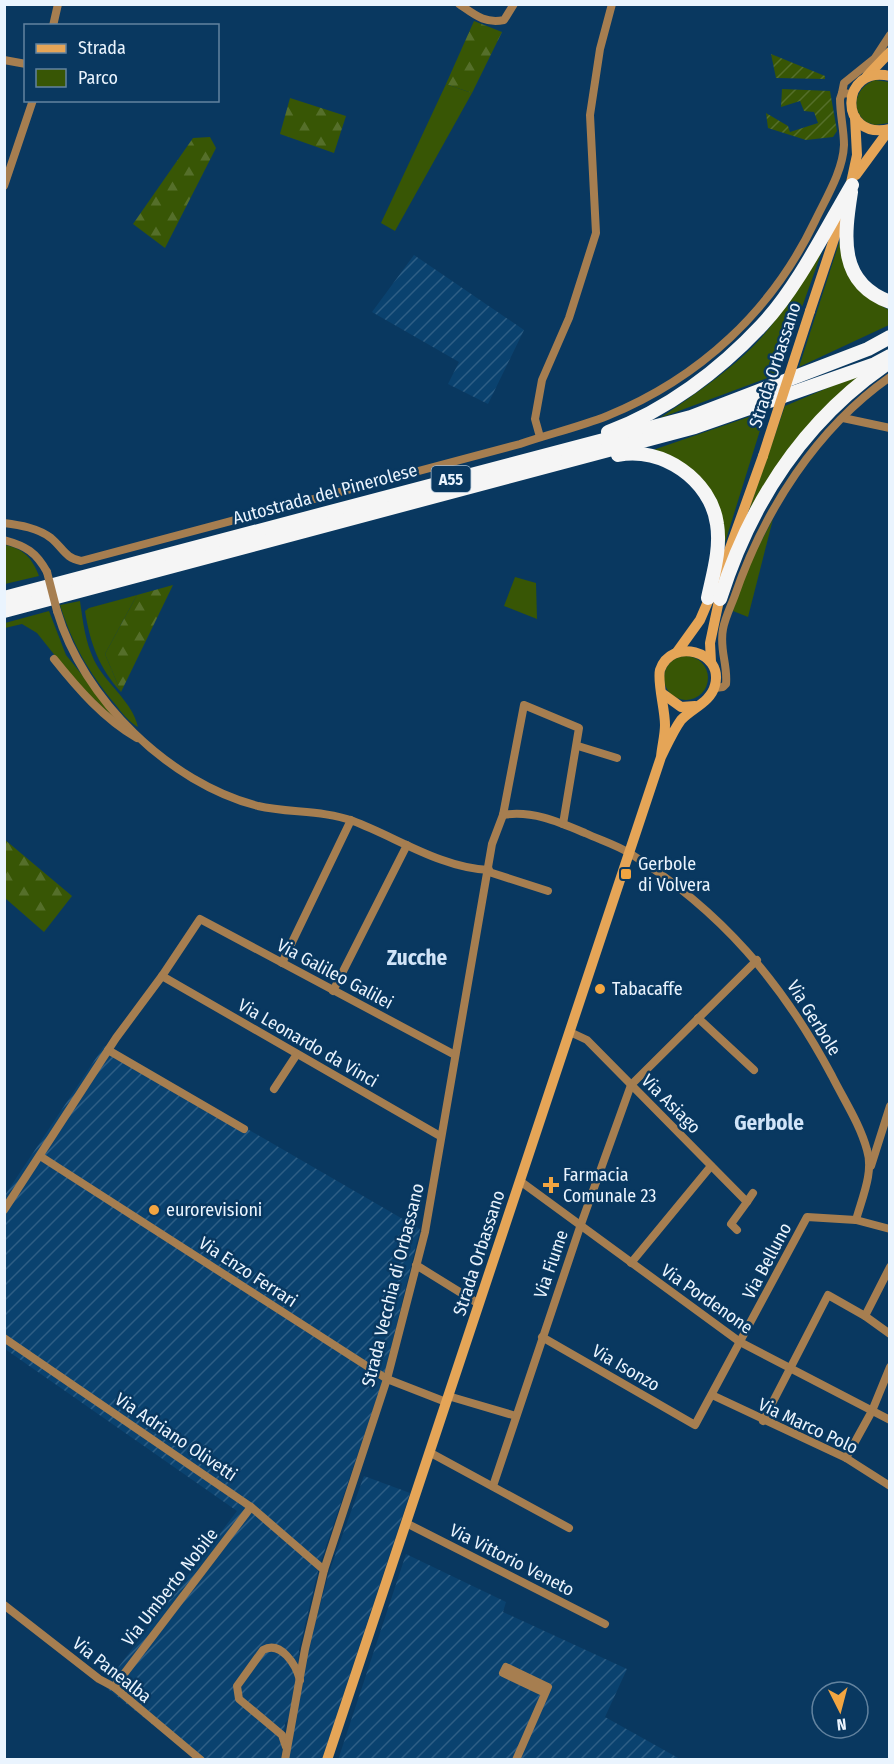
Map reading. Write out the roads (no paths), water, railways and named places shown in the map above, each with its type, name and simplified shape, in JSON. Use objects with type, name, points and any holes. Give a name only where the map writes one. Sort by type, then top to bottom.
[{"type":"highway","points":[[853,182],[844,237],[848,260],[864,288],[890,302]]},
{"type":"highway","points":[[533,458],[612,431],[679,397],[728,357],[764,324],[800,272],[853,182]]},
{"type":"highway","name":"Autostrada del Pinerolese","points":[[4,598],[691,417],[868,349],[890,337]]},
{"type":"highway","name":"Autostrada del Pinerolese","points":[[4,611],[545,469],[695,427],[876,364],[890,356]]},
{"type":"highway","points":[[714,598],[745,532],[778,474],[802,441],[829,411],[890,362]]},
{"type":"highway","points":[[545,469],[627,453],[650,455],[667,461],[690,476],[708,499],[717,523],[719,540],[714,598]]},
{"type":"main road","points":[[847,93],[890,52]]},
{"type":"main road","points":[[867,76],[878,74],[890,76]]},
{"type":"main road","name":"Strada Orbassano","points":[[847,93],[855,117],[870,130],[889,129]]},
{"type":"main road","name":"Strada Orbassano","points":[[327,1760],[661,757],[678,724],[695,706],[710,696],[715,688],[716,675],[711,662],[710,643],[714,598],[853,182],[857,143],[855,117]]},
{"type":"main road","name":"Strada Orbassano","points":[[853,182],[889,129]]},
{"type":"main road","name":"Strada Orbassano","points":[[661,757],[665,726],[663,694],[659,678],[661,670],[664,662],[677,652],[690,637],[714,598]]},
{"type":"main road","points":[[677,652],[696,652],[711,662]]},
{"type":"main road","points":[[663,694],[681,707],[695,706]]},
{"type":"street","points":[[53,24],[58,4]]},
{"type":"street","points":[[459,4],[486,21],[494,22],[504,20],[514,4]]},
{"type":"street","points":[[540,437],[535,418],[542,380],[569,318],[596,233],[590,115],[600,49],[612,4]]},
{"type":"street","points":[[4,523],[40,532],[51,538],[68,558],[81,561],[540,437],[610,415],[654,392],[722,347],[762,307],[809,234],[837,176],[844,145],[840,115],[847,93],[844,83],[875,58],[890,34]]},
{"type":"street","points":[[4,60],[24,64]]},
{"type":"street","points":[[4,186],[32,102]]},
{"type":"street","points":[[715,688],[726,684],[721,650],[723,629],[743,572],[772,513],[807,456],[843,418],[890,377]]},
{"type":"street","points":[[843,418],[890,428]]},
{"type":"street","points":[[4,540],[23,545],[38,555],[47,572],[57,611],[75,658],[114,710],[145,743]]},
{"type":"street","points":[[54,659],[83,694],[120,727],[145,743],[179,771],[230,795],[258,806],[351,820],[445,860],[489,871],[548,891]]},
{"type":"street","name":"Strada Vecchia di Orbassano","points":[[285,1760],[305,1649],[324,1570],[387,1379],[434,1192],[440,1136],[492,844],[497,824],[503,815],[524,705],[579,728],[578,746]]},
{"type":"street","points":[[563,824],[578,746],[617,758]]},
{"type":"street","name":"Via Gerbole","points":[[503,815],[538,816],[563,824],[629,853],[706,910],[757,960],[787,1001],[821,1056],[868,1150],[870,1170],[856,1220]]},
{"type":"street","points":[[282,963],[351,820]]},
{"type":"street","points":[[333,991],[407,845]]},
{"type":"street","name":"Via Galileo Galilei","points":[[162,976],[200,919],[455,1054]]},
{"type":"street","name":"Via Fiume","points":[[493,1486],[542,1337],[631,1085],[757,960]]},
{"type":"street","points":[[4,1210],[108,1050],[162,976]]},
{"type":"street","name":"Via Leonardo da Vinci","points":[[162,976],[440,1136]]},
{"type":"street","points":[[698,1018],[753,1070]]},
{"type":"street","name":"Via Asiago","points":[[570,1032],[587,1040],[747,1202]]},
{"type":"street","points":[[108,1050],[244,1129]]},
{"type":"street","points":[[274,1089],[297,1054]]},
{"type":"street","points":[[870,1170],[890,1106]]},
{"type":"street","name":"Via Enzo Ferrari","points":[[40,1156],[387,1379],[447,1399],[516,1416]]},
{"type":"street","points":[[631,1263],[711,1166]]},
{"type":"street","name":"Via Pordenone","points":[[520,1181],[740,1342],[890,1420]]},
{"type":"street","points":[[737,1230],[731,1224],[753,1193]]},
{"type":"street","name":"Via Belluno","points":[[694,1425],[807,1217],[856,1220]]},
{"type":"street","points":[[856,1220],[890,1229]]},
{"type":"street","points":[[416,1265],[479,1304]]},
{"type":"street","points":[[865,1316],[890,1267]]},
{"type":"street","points":[[763,1421],[828,1296],[865,1316],[890,1334]]},
{"type":"street","name":"Via Isonzo","points":[[542,1337],[694,1425]]},
{"type":"street","name":"Via Adriano Olivetti","points":[[4,1338],[251,1507],[324,1570]]},
{"type":"street","points":[[846,1458],[872,1411],[890,1367]]},
{"type":"street","name":"Via Marco Polo","points":[[712,1395],[763,1421],[846,1458],[890,1486]]},
{"type":"street","points":[[429,1452],[569,1528]]},
{"type":"street","name":"Via Umberto Nobile","points":[[114,1687],[251,1507]]},
{"type":"street","name":"Via Vittorio Veneto","points":[[406,1523],[605,1624]]},
{"type":"street","name":"Via Panealba","points":[[4,1605],[107,1685],[114,1687],[118,1694],[201,1760]]},
{"type":"street","points":[[286,1748],[285,1738],[239,1698],[237,1686],[264,1649],[277,1648],[289,1658],[297,1670],[300,1682]]},
{"type":"street","points":[[289,1658],[297,1658],[305,1649]]},
{"type":"street","points":[[516,1760],[548,1687],[506,1667],[503,1673],[545,1693]]},
{"type":"street","points":[[272,1726],[283,1727],[292,1721]]},
{"type":"place","name":"Gerbole di Volvera","points":[[626,874]]},
{"type":"place","name":"Tabacaffe","points":[[600,989]]},
{"type":"place","name":"Farmacia Comunale 23","points":[[551,1185]]},
{"type":"place","name":"eurorevisioni","points":[[154,1210]]},
{"type":"district","name":"Zucche","points":[[417,958]]},
{"type":"district","name":"Gerbole","points":[[769,1123]]}]
